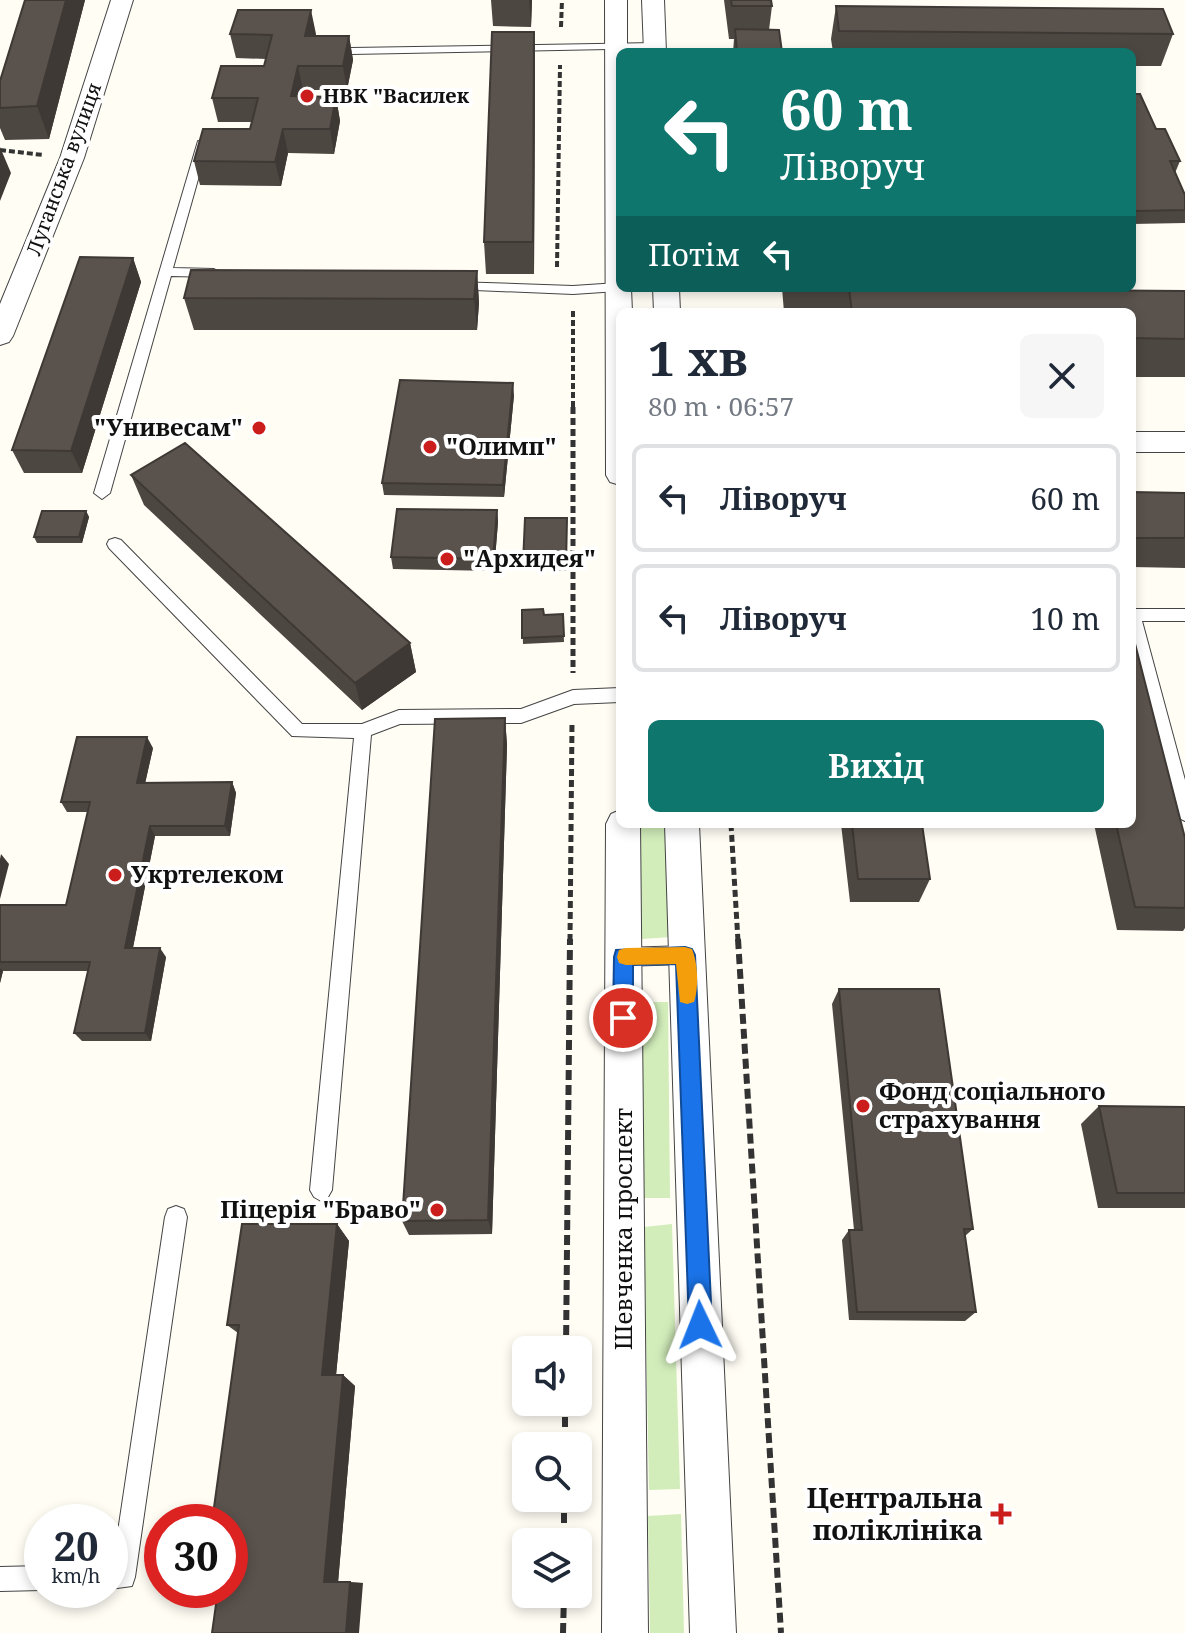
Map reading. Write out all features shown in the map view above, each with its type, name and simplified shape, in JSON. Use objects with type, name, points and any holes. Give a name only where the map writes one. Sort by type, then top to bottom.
[{"type":"street","name":"Луганська вулиця","points":[[0,336],[72,158],[122,0]]},
{"type":"street","points":[[616,0],[616,47]]},
{"type":"street","points":[[653,0],[655,48]]},
{"type":"street","points":[[1136,442],[1185,442]]},
{"type":"street","name":"Шевченка проспект","points":[[623,828],[625,1633]]},
{"type":"street","points":[[682,828],[713,1633]]},
{"type":"lane","points":[[351,51],[636,48]]},
{"type":"lane","points":[[102,493],[203,141]]},
{"type":"lane","points":[[165,272],[225,273]]},
{"type":"lane","points":[[439,283],[573,290],[616,287]]},
{"type":"lane","points":[[115,544],[298,731],[363,731],[399,717],[521,716],[573,697],[616,695]]},
{"type":"lane","points":[[1136,615],[1185,615]]},
{"type":"lane","points":[[1136,630],[1185,813]]},
{"type":"lane","points":[[321,1190],[363,731]]},
{"type":"lane","points":[[623,957],[685,955]]},
{"type":"lane","points":[[128,1543],[176,1217]]},
{"type":"lane","points":[[0,1579],[24,1578]]},
{"type":"path","points":[[0,150],[72,158]]},
{"type":"path","points":[[731,828],[781,1633]]},
{"type":"path","points":[[563,1633],[564,1608]]},
{"type":"green space","points":[[639,828],[666,828],[671,937],[642,939]]},
{"type":"green space","points":[[641,1002],[668,1002],[670,1198],[643,1198]]},
{"type":"green space","points":[[672,1224],[680,1489],[649,1490],[644,1227]]},
{"type":"green space","points":[[681,1514],[684,1633],[650,1633],[648,1516]]},
{"type":"building","points":[[25,0],[66,0],[37,106],[0,108],[0,81]]},
{"type":"building","points":[[731,0],[771,0],[772,6],[732,6]]},
{"type":"building","points":[[836,6],[1163,9],[1173,34],[839,31]]},
{"type":"building","points":[[238,10],[311,10],[305,36],[349,36],[343,66],[298,66],[291,96],[336,97],[330,129],[283,129],[275,162],[194,161],[203,129],[250,129],[258,98],[212,98],[221,66],[264,66],[272,35],[230,34]]},
{"type":"building","points":[[735,29],[779,30],[781,48],[737,48]]},
{"type":"building","points":[[492,32],[534,32],[533,242],[484,242]]},
{"type":"building","points":[[1136,94],[1140,94],[1156,129],[1165,129],[1180,161],[1170,161],[1185,195],[1185,210],[1136,211]]},
{"type":"building","points":[[80,257],[133,258],[71,451],[12,450]]},
{"type":"building","points":[[191,270],[477,271],[474,299],[184,298]]},
{"type":"building","points":[[1185,291],[1185,339],[1136,338],[1136,308],[851,308],[849,292]]},
{"type":"building","points":[[400,380],[513,383],[503,485],[382,483]]},
{"type":"building","points":[[185,443],[410,643],[355,683],[131,475]]},
{"type":"building","points":[[1136,492],[1185,493],[1185,538],[1136,538]]},
{"type":"building","points":[[397,509],[497,510],[493,559],[391,557]]},
{"type":"building","points":[[42,511],[86,511],[79,537],[34,537]]},
{"type":"building","points":[[525,518],[567,518],[566,565],[523,564]]},
{"type":"building","points":[[543,609],[544,615],[563,614],[564,636],[522,638],[522,610]]},
{"type":"building","points":[[1136,648],[1185,838],[1185,908],[1135,907],[1117,828],[1136,828]]},
{"type":"building","points":[[505,718],[488,1220],[402,1221],[435,719]]},
{"type":"building","name":"Укртелеком","points":[[77,737],[147,737],[137,783],[232,782],[225,826],[150,826],[125,948],[160,948],[145,1033],[74,1033],[90,962],[0,962],[0,905],[66,905],[90,802],[61,802]]},
{"type":"building","points":[[852,828],[923,828],[930,879],[858,879]]},
{"type":"building","points":[[839,989],[939,989],[973,1229],[964,1229],[976,1312],[857,1312],[849,1230],[862,1230]]},
{"type":"building","points":[[1099,1106],[1185,1107],[1185,1193],[1117,1193]]},
{"type":"building","points":[[242,1224],[337,1224],[322,1375],[343,1375],[324,1582],[350,1582],[346,1633],[212,1633],[215,1608],[248,1608],[248,1504],[214,1504],[239,1325],[227,1325]]},
{"type":"slow traffic","points":[[626,957],[685,955],[687,995]]},
{"type":"place","name":"НВК \"Василек","points":[[307,96]]},
{"type":"place","name":"\"Унивесам\"","points":[[259,428]]},
{"type":"place","name":"\"Олимп\"","points":[[430,447]]},
{"type":"place","name":"\"Архидея\"","points":[[447,559]]},
{"type":"place","name":"Укртелеком","points":[[115,875]]},
{"type":"place","name":"Фонд соціального страхування","points":[[863,1106]]},
{"type":"place","name":"Піцерія \"Браво\"","points":[[437,1210]]},
{"type":"place","name":"Центральна поліклініка","points":[[1001,1514]]},
{"type":"route","points":[[623,1018],[623,957],[685,955],[700,1325]]}]
